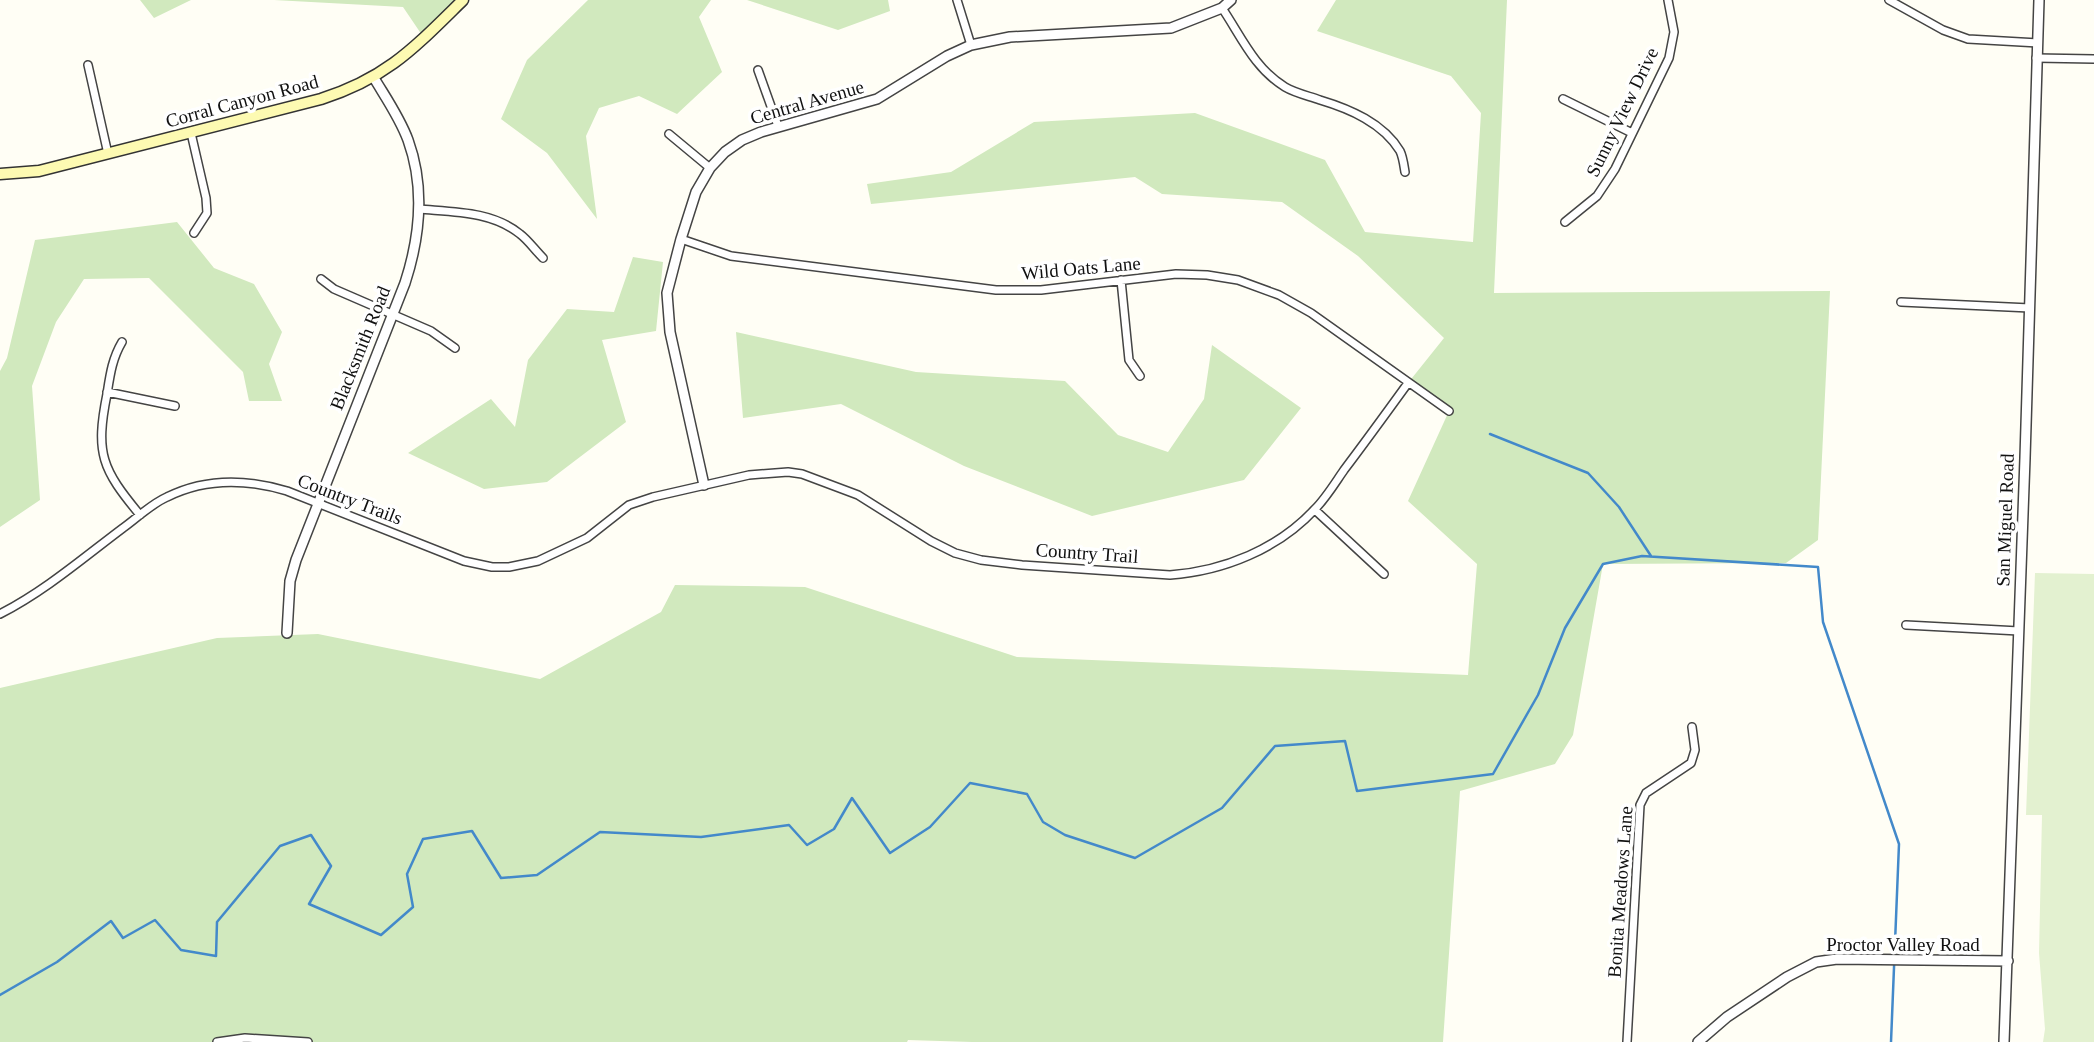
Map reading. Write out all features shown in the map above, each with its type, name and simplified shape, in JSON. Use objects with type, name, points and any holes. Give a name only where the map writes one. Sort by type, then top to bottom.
[{"type":"main road","name":"Corral Canyon Road","points":[[0,174],[39,171],[352,89],[397,62],[463,0]]},
{"type":"street","points":[[957,0],[971,45]]},
{"type":"street","name":"Central Avenue","points":[[704,485],[667,312],[668,285],[696,192],[710,168],[724,152],[742,140],[778,126],[846,110],[877,99],[947,56],[971,45],[1010,37],[1171,28],[1222,8],[1231,0]]},
{"type":"street","name":"Sunny View Drive","points":[[1565,222],[1597,196],[1615,169],[1672,49],[1673,23],[1668,0]]},
{"type":"street","points":[[1889,0],[1943,30],[1968,39],[2037,43]]},
{"type":"street","name":"San Miguel Road","points":[[2004,1042],[2039,0]]},
{"type":"street","points":[[1222,8],[1245,47],[1265,72],[1286,88],[1342,106],[1368,120],[1383,131],[1401,152],[1405,172]]},
{"type":"street","points":[[2036,58],[2094,59]]},
{"type":"street","points":[[88,65],[108,154]]},
{"type":"street","points":[[758,70],[778,126]]},
{"type":"street","name":"Blacksmith Road","points":[[287,633],[290,582],[296,560],[414,257],[419,209],[415,164],[408,138],[374,78]]},
{"type":"street","points":[[1563,99],[1632,133]]},
{"type":"street","points":[[191,133],[207,212],[194,233]]},
{"type":"street","points":[[669,134],[710,168]]},
{"type":"street","points":[[419,209],[466,212],[493,219],[519,233],[542,258]]},
{"type":"street","name":"Wild Oats Lane","points":[[681,239],[731,256],[996,290],[1041,290],[1192,274],[1223,277],[1253,285],[1311,313],[1449,411]]},
{"type":"street","points":[[321,279],[334,289],[431,331],[455,348]]},
{"type":"street","points":[[1121,280],[1129,360],[1140,376]]},
{"type":"street","points":[[1901,302],[2030,308]]},
{"type":"street","points":[[122,342],[113,359],[100,437],[104,459],[116,485],[140,515]]},
{"type":"street","name":"Country Trail","points":[[704,485],[749,475],[788,472],[802,474],[859,495],[931,541],[955,553],[981,560],[1170,575],[1208,570],[1244,558],[1278,540],[1315,510],[1408,383]]},
{"type":"street","points":[[107,392],[175,406]]},
{"type":"street","name":"Country Trails","points":[[0,614],[27,600],[170,495],[217,483],[245,482],[274,487],[464,561],[492,567],[509,567],[538,561],[587,538],[629,505],[704,485]]},
{"type":"street","points":[[1315,510],[1384,574]]},
{"type":"street","points":[[1906,625],[2019,631]]},
{"type":"street","name":"Bonita Meadows Lane","points":[[1627,1042],[1640,805],[1646,793],[1691,763],[1695,750],[1692,727]]},
{"type":"street","name":"Proctor Valley Road","points":[[1698,1042],[1727,1017],[1816,962],[2008,961]]},
{"type":"street","points":[[217,1042],[245,1038],[308,1042]]},
{"type":"green space","points":[[140,0],[191,0],[154,18]]},
{"type":"green space","points":[[274,0],[463,0],[424,38],[403,7]]},
{"type":"green space","points":[[588,0],[711,0],[699,17],[722,72],[677,114],[639,96],[599,108],[586,136],[597,219],[547,153],[501,119],[527,60]]},
{"type":"green space","points":[[747,0],[888,0],[890,11],[838,30]]},
{"type":"green space","points":[[1336,0],[1507,0],[1494,293],[1830,291],[1818,540],[1786,563],[1603,564],[1573,735],[1555,764],[1460,791],[1443,1042],[0,1042],[0,688],[217,638],[318,634],[540,679],[661,612],[675,585],[805,587],[1017,657],[1468,675],[1477,564],[1408,501],[1449,411],[1408,383],[1444,338],[1358,256],[1282,202],[1162,194],[1135,177],[871,204],[867,184],[951,172],[1034,122],[1195,113],[1325,160],[1365,232],[1473,242],[1481,113],[1451,76],[1317,31]]},
{"type":"green space","points":[[177,222],[214,268],[254,284],[282,332],[269,364],[282,401],[249,401],[243,372],[149,278],[84,279],[56,322],[32,386],[40,500],[0,527],[0,371],[7,358],[35,240]]},
{"type":"green space","points":[[633,257],[663,262],[656,331],[602,340],[626,422],[547,482],[484,489],[408,453],[491,399],[515,427],[528,360],[567,309],[614,312]]},
{"type":"green space","points":[[736,332],[916,372],[1065,381],[1118,435],[1168,452],[1204,399],[1212,345],[1301,408],[1244,480],[1092,516],[964,466],[841,404],[743,418]]},
{"type":"green space","points":[[2035,573],[2094,574],[2094,1042],[2043,1042],[2045,1029],[2039,953],[2042,815],[2026,815]]},
{"type":"waterway","points":[[1490,434],[1588,473],[1619,507],[1651,556]]},
{"type":"waterway","points":[[0,995],[57,962],[111,921],[123,938],[155,920],[181,950],[216,956],[217,922],[280,846],[311,835],[331,866],[309,904],[381,935],[413,907],[407,874],[423,839],[472,831],[501,878],[537,875],[600,832],[701,837],[789,825],[807,845],[834,829],[852,798],[890,853],[930,827],[970,783],[1027,794],[1043,822],[1065,835],[1135,858],[1222,808],[1275,746],[1345,741],[1357,791],[1493,774],[1538,695],[1565,628],[1603,564],[1642,556],[1818,567],[1823,622],[1899,844],[1891,1042]]}]
